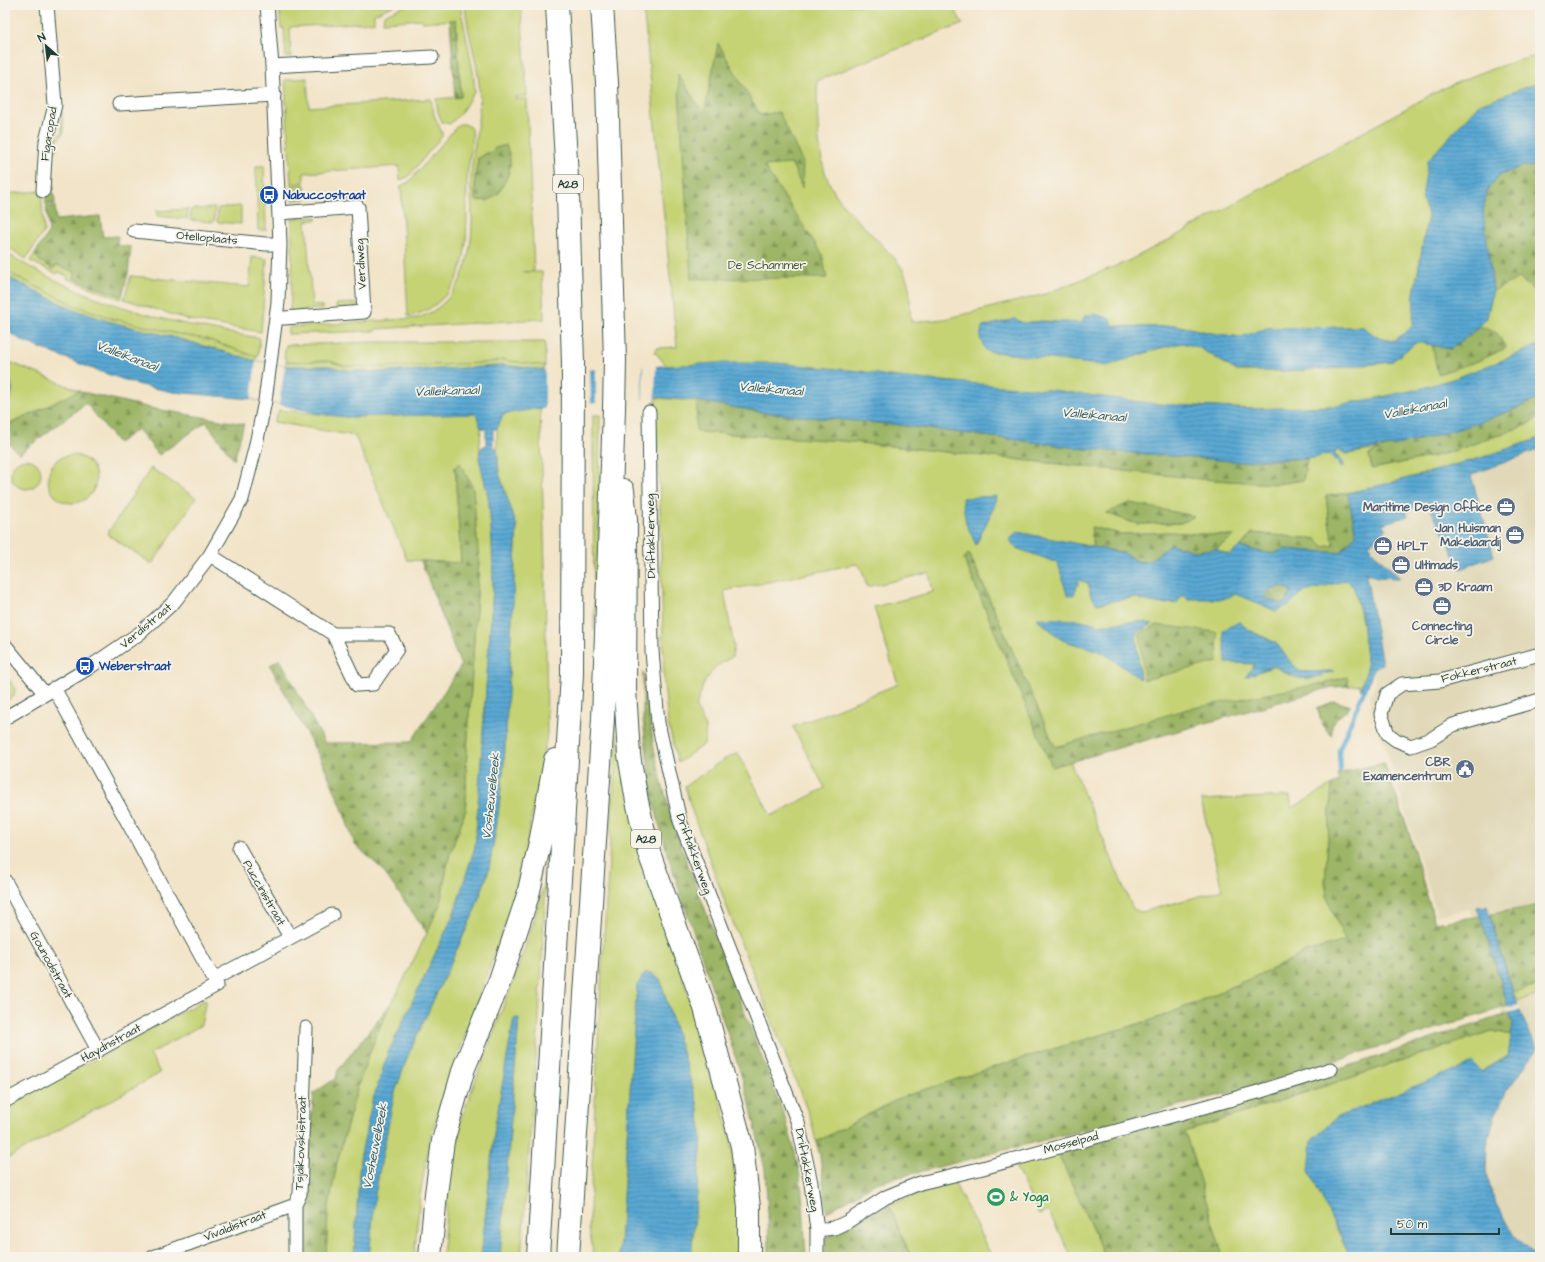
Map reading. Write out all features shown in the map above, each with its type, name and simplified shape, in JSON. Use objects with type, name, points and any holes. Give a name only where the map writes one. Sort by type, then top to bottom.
[{"type":"highway","name":"A28","points":[[538,1257],[572,674],[573,364],[568,195],[557,5]]},
{"type":"highway","name":"A28","points":[[568,1257],[603,718],[614,409],[615,361],[607,83],[602,5]]},
{"type":"highway","name":"A28","points":[[614,409],[626,520],[625,690],[629,755],[637,801],[649,853],[705,1008],[742,1146],[749,1207],[749,1257]]},
{"type":"highway","name":"A28","points":[[430,1257],[443,1140],[464,1068],[500,980],[528,894],[541,838],[572,674]]},
{"type":"street","name":"Figaropad","points":[[43,191],[46,141],[55,105],[47,5]]},
{"type":"street","points":[[267,5],[274,95],[280,244],[276,317]]},
{"type":"street","points":[[272,66],[432,57]]},
{"type":"street","points":[[119,104],[274,95]]},
{"type":"street","name":"Verdiweg","points":[[276,317],[284,318],[364,312],[358,207],[279,213]]},
{"type":"street","name":"Otelloplaats","points":[[134,231],[266,244],[280,244]]},
{"type":"street","name":"Verdistraat","points":[[5,718],[95,664],[140,634],[174,602],[210,555],[242,498],[255,449],[265,401],[276,317]]},
{"type":"street","name":"Driftakkerweg","points":[[649,412],[652,651],[658,723],[680,821],[798,1123],[809,1170],[817,1230],[817,1257]]},
{"type":"street","points":[[210,555],[333,634],[358,685],[373,684],[397,649],[389,634],[333,634]]},
{"type":"street","points":[[5,645],[50,691],[215,982]]},
{"type":"street","name":"Fokkerstraat","points":[[1540,654],[1440,681],[1402,684],[1387,694],[1381,714],[1388,734],[1396,740],[1411,746],[1431,739],[1453,725],[1540,700]]},
{"type":"street","name":"Puccinistraat","points":[[239,848],[290,937]]},
{"type":"street","name":"Gounodstraat","points":[[5,881],[98,1050]]},
{"type":"street","name":"Puccinistraat","points":[[215,982],[290,937],[332,915]]},
{"type":"street","name":"Haydnstraat","points":[[5,1100],[98,1050],[215,982]]},
{"type":"street","name":"Tsjaikovskistraat","points":[[296,1257],[295,1205],[300,1194],[306,1028]]},
{"type":"street","name":"Mosselpad","points":[[817,1230],[834,1228],[847,1222],[886,1197],[915,1184],[1258,1092],[1331,1069]]},
{"type":"street","name":"Vivaldistraat","points":[[152,1257],[295,1205]]},
{"type":"shaded area","points":[[1540,417],[1540,1257],[1363,1257],[1303,1081],[1505,1023],[1470,909],[1437,915],[1388,755],[1370,704],[1370,694],[1375,684],[1356,481],[1526,425]]},
{"type":"green space","points":[[279,5],[395,5],[374,14],[374,22],[290,27],[291,57],[286,57],[284,28],[281,28]]},
{"type":"green space","points":[[406,5],[460,5],[473,71],[475,91],[460,114],[450,124],[442,122],[438,112],[436,99],[461,97],[456,20],[422,22],[422,19],[383,22],[384,15]]},
{"type":"green space","points":[[465,5],[521,5],[527,96],[515,97],[515,99],[527,99],[534,271],[522,272],[542,272],[544,319],[376,329],[375,331],[288,334],[288,328],[290,327],[418,318],[432,311],[444,302],[454,291],[461,279],[466,265],[471,234],[471,177],[480,95],[478,73]],"holes":[[[491,152],[510,171],[499,193],[479,201],[475,199],[475,177],[483,154]]]},
{"type":"green space","name":"De Schammer","points":[[643,5],[952,5],[963,24],[817,81],[819,139],[825,172],[836,194],[850,213],[891,254],[902,269],[908,282],[910,293],[911,322],[945,319],[1045,294],[1128,261],[1180,234],[1432,94],[1458,82],[1512,62],[1540,55],[1540,82],[1526,88],[1422,198],[1428,215],[1414,294],[1413,325],[1404,334],[1392,341],[1379,338],[1363,327],[1267,328],[1241,337],[1211,333],[1175,325],[1159,327],[1114,326],[1042,321],[1023,323],[1015,319],[982,327],[1161,348],[1182,343],[1198,347],[1237,371],[1328,369],[1390,362],[1493,291],[1523,166],[1538,166],[1540,167],[1540,344],[1456,378],[1419,389],[1331,406],[1252,409],[1156,404],[891,376],[667,367],[656,353],[654,353],[656,348],[677,347]]},
{"type":"green space","points":[[450,20],[456,20],[461,97],[455,98]]},
{"type":"green space","points":[[718,43],[760,115],[779,112],[803,163],[802,188],[792,164],[764,166],[822,254],[827,278],[691,279],[678,74],[704,114]]},
{"type":"green space","points":[[307,78],[309,107],[431,99],[434,115],[442,136],[408,177],[400,180],[399,166],[304,173],[304,183],[291,184],[285,80]]},
{"type":"green space","points":[[60,112],[62,112],[64,132],[57,141],[57,149],[51,157],[52,168],[49,168],[51,188],[45,188],[48,156],[55,148],[54,140],[62,132]]},
{"type":"green space","points":[[459,124],[469,126],[472,131],[467,175],[467,230],[462,263],[457,278],[448,292],[436,304],[416,315],[408,316],[401,186],[409,182]]},
{"type":"green space","points":[[506,145],[510,159],[510,167],[505,181],[498,193],[491,199],[487,201],[475,200],[475,177],[478,158],[491,152],[495,148]]},
{"type":"green space","points":[[256,166],[264,166],[266,230],[258,230]]},
{"type":"green space","points":[[1523,166],[1540,167],[1540,289],[1535,291],[1519,278],[1493,291],[1483,211],[1487,191],[1497,176]]},
{"type":"green space","points":[[49,168],[52,168],[54,190],[50,191],[50,193],[54,193],[55,204],[46,205],[45,188],[51,188]]},
{"type":"green space","points":[[305,185],[305,199],[292,200],[291,186]]},
{"type":"green space","points":[[41,191],[44,231],[26,259],[5,245],[5,194]]},
{"type":"green space","points":[[350,198],[351,201],[329,202],[331,199]]},
{"type":"green space","points":[[55,206],[56,220],[100,216],[103,237],[118,236],[117,245],[131,247],[128,274],[122,296],[74,279],[75,272],[57,265],[53,269],[36,257],[35,253],[49,232],[46,207]]},
{"type":"green space","points":[[241,206],[241,224],[217,222],[218,208]]},
{"type":"green space","points":[[215,208],[214,222],[190,220],[191,209]]},
{"type":"green space","points":[[188,209],[187,219],[157,216],[157,211]]},
{"type":"green space","points":[[317,217],[316,220],[306,221],[312,305],[322,306],[323,309],[290,311],[292,278],[292,218]]},
{"type":"green space","points":[[5,252],[64,284],[95,297],[160,318],[227,333],[260,338],[257,357],[206,339],[114,319],[74,305],[5,271]]},
{"type":"green space","points":[[35,253],[36,257],[53,269],[57,265],[75,272],[74,279],[122,296],[121,299],[67,279],[68,276],[58,272],[57,274],[30,261]]},
{"type":"green space","points":[[252,257],[267,259],[261,332],[189,320],[124,299],[131,276],[249,287]]},
{"type":"green space","points":[[5,271],[74,305],[114,319],[206,339],[257,357],[256,361],[176,338],[111,322],[72,309],[5,276]]},
{"type":"green space","points":[[356,303],[358,305],[357,307],[336,308],[337,304]]},
{"type":"green space","points":[[1480,326],[1497,333],[1506,348],[1478,361],[1438,374],[1432,345],[1450,349]]},
{"type":"green space","points":[[376,342],[545,342],[545,366],[503,360],[485,363],[380,367],[344,366],[329,361],[286,362],[286,358],[284,358],[286,345]]},
{"type":"green space","points":[[5,360],[80,391],[5,426],[5,405],[9,401],[11,381],[5,373]]},
{"type":"green space","points":[[503,360],[545,366],[543,370],[503,365],[380,372],[344,370],[328,366],[285,366],[286,362],[329,361],[344,366],[380,367],[485,363]]},
{"type":"green space","points":[[78,391],[155,409],[244,424],[234,460],[206,422],[159,455],[138,429],[118,443],[86,403],[19,454],[5,440],[5,427]]},
{"type":"green space","points":[[656,398],[697,401],[696,430],[842,441],[1201,479],[1277,484],[1303,480],[1307,459],[1329,454],[1339,464],[1342,464],[1341,460],[1335,455],[1334,451],[1339,450],[1347,454],[1378,449],[1369,455],[1373,469],[1448,453],[1526,425],[1540,417],[1540,438],[1471,461],[1396,482],[1326,496],[1330,528],[1334,545],[1324,547],[1316,539],[1252,533],[1240,547],[1229,555],[1216,549],[1233,536],[1170,532],[1121,534],[1092,527],[1093,547],[1017,532],[1016,548],[1058,563],[1074,595],[1079,580],[1088,583],[1091,596],[1097,604],[1136,597],[1142,600],[1162,604],[1177,603],[1181,595],[1222,599],[1237,594],[1276,611],[1289,605],[1301,593],[1347,580],[1354,588],[1362,620],[1367,669],[1363,685],[1349,686],[1346,678],[1055,747],[969,553],[964,559],[1052,767],[1070,761],[1133,909],[1141,912],[1222,890],[1201,800],[1290,796],[1292,808],[1332,785],[1325,882],[1328,900],[1346,941],[1303,953],[1281,965],[1155,1019],[1016,1060],[902,1097],[816,1142],[811,1120],[728,910],[691,808],[685,786],[723,760],[738,753],[771,816],[825,788],[793,727],[898,684],[874,607],[933,592],[929,573],[867,587],[862,569],[856,564],[724,591],[734,647],[732,657],[715,667],[704,683],[696,707],[706,729],[704,744],[678,763],[668,723],[664,684],[659,465],[655,421]],"holes":[[[1107,513],[1193,516],[1193,517],[1181,523],[1137,524]],[[1037,619],[1081,620],[1100,625],[1152,624],[1136,632],[1140,678],[1102,652],[1062,640]],[[1239,622],[1249,630],[1276,643],[1300,672],[1332,671],[1311,679],[1295,678],[1274,666],[1246,677],[1255,664]]]},
{"type":"green space","points":[[1540,398],[1540,417],[1526,425],[1448,453],[1372,469],[1369,455],[1381,449],[1418,440],[1480,421]]},
{"type":"green space","points":[[697,401],[767,413],[900,425],[1087,449],[1231,461],[1307,459],[1303,480],[1277,484],[1201,479],[842,441],[698,432],[696,430]]},
{"type":"green space","points":[[540,408],[545,566],[547,734],[527,842],[511,908],[447,1085],[430,1138],[420,1195],[414,1257],[369,1257],[375,1194],[394,1095],[409,1053],[472,917],[488,873],[497,823],[504,764],[517,527],[499,473],[497,429],[503,414]]},
{"type":"green space","points":[[279,410],[347,417],[476,414],[481,428],[479,458],[488,496],[492,540],[493,588],[475,847],[453,916],[388,1053],[373,1102],[360,1159],[354,1257],[326,1257],[328,1211],[337,1163],[358,1085],[376,1035],[440,904],[449,857],[466,809],[466,767],[479,561],[455,467],[461,563],[407,560],[355,436],[274,422]]},
{"type":"green space","points":[[593,415],[600,415],[598,580],[594,631]]},
{"type":"green space","points":[[72,455],[81,457],[89,462],[94,470],[96,479],[94,488],[89,496],[81,501],[72,503],[63,501],[55,496],[50,488],[48,479],[50,470],[55,462],[63,457]]},
{"type":"green space","points":[[26,459],[37,463],[41,474],[37,485],[26,489],[15,485],[11,474],[15,463]]},
{"type":"green space","points":[[460,463],[473,488],[479,561],[466,767],[466,809],[449,857],[440,904],[427,933],[381,868],[355,845],[341,805],[324,766],[270,665],[280,659],[325,743],[411,742],[461,666],[421,561],[461,563],[455,467]]},
{"type":"green space","points":[[151,468],[196,498],[152,564],[107,534]]},
{"type":"green space","points":[[1348,493],[1356,535],[1340,553],[1284,549],[1272,554],[1241,547],[1252,533],[1316,539],[1324,547],[1334,545],[1330,528],[1326,496]]},
{"type":"green space","points":[[1130,503],[1194,516],[1181,523],[1137,524],[1106,513]]},
{"type":"green space","points":[[1091,527],[1121,534],[1170,532],[1234,536],[1216,549],[1194,551],[1171,544],[1150,561],[1139,562],[1124,553],[1093,547]]},
{"type":"green space","points":[[969,553],[1055,747],[1188,709],[1319,684],[1347,677],[1349,686],[1332,687],[1052,767],[964,559]]},
{"type":"green space","points":[[1281,586],[1292,591],[1287,600],[1282,604],[1265,598],[1267,592]]},
{"type":"green space","points":[[1157,625],[1217,632],[1218,662],[1144,680],[1140,633]]},
{"type":"green space","points":[[643,672],[654,749],[663,787],[680,844],[785,1118],[793,1144],[801,1182],[806,1257],[769,1257],[765,1170],[750,1104],[668,856],[652,797],[643,720]]},
{"type":"green space","points":[[5,674],[15,688],[14,696],[5,702]]},
{"type":"green space","points":[[1335,701],[1351,706],[1332,723],[1332,736],[1323,726],[1317,708]]},
{"type":"green space","points":[[617,734],[649,877],[700,1030],[731,1138],[744,1257],[691,1257],[702,1139],[697,1102],[660,979],[651,973],[645,973],[637,985],[619,1257],[594,1257],[589,1229],[600,1000]]},
{"type":"green space","points":[[1384,763],[1407,826],[1435,923],[1480,916],[1508,1006],[1252,1087],[876,1183],[827,1212],[820,1156],[816,1142],[902,1097],[1016,1060],[1155,1019],[1281,965],[1303,953],[1345,941],[1328,900],[1325,882],[1332,785],[1339,782],[1337,774]]},
{"type":"green space","points":[[546,878],[539,1018],[521,1257],[500,1257],[519,1019],[514,1018],[495,1126],[481,1257],[442,1257],[450,1171],[459,1124],[519,965],[534,921]]},
{"type":"green space","points":[[1540,905],[1540,984],[1513,992],[1490,914]]},
{"type":"green space","points":[[1540,984],[1540,995],[1516,1001],[1513,992]]},
{"type":"green space","points":[[206,999],[201,1025],[150,1054],[160,1073],[5,1160],[5,1107]]},
{"type":"green space","points":[[392,1002],[376,1035],[358,1085],[337,1163],[328,1211],[326,1257],[302,1257],[305,1181],[314,1093],[336,1078],[338,1070]]},
{"type":"green space","points":[[1510,1013],[1513,1024],[1512,1035],[1492,1031],[1185,1132],[1223,1257],[1105,1257],[1058,1153],[1261,1095]]},
{"type":"green space","points":[[1492,1031],[1512,1035],[1508,1056],[1309,1171],[1350,1257],[1223,1257],[1185,1132]]},
{"type":"green space","points":[[1058,1153],[1105,1257],[1068,1257],[1071,1255],[1048,1211],[1039,1215],[1014,1164]]},
{"type":"green space","points":[[954,1182],[992,1257],[911,1257],[889,1205]]},
{"type":"green space","points":[[889,1205],[911,1257],[825,1257],[826,1238],[864,1216]]},
{"type":"water","points":[[1540,82],[1540,167],[1523,166],[1498,176],[1487,191],[1483,211],[1493,291],[1487,318],[1472,333],[1450,349],[1417,342],[1391,362],[1328,369],[1283,371],[1237,371],[1198,347],[1182,343],[1161,348],[1106,366],[986,351],[980,338],[982,327],[1015,319],[1023,323],[1042,321],[1082,323],[1085,315],[1095,314],[1109,318],[1114,326],[1159,327],[1175,325],[1211,333],[1241,337],[1267,328],[1363,327],[1379,338],[1393,341],[1404,334],[1413,325],[1414,294],[1428,215],[1422,198],[1428,160],[1479,104]]},
{"type":"water","points":[[5,276],[72,309],[111,322],[176,338],[256,361],[285,366],[328,366],[344,370],[380,372],[503,365],[559,372],[716,363],[777,363],[860,371],[894,377],[1053,390],[1156,404],[1252,409],[1331,406],[1419,389],[1456,378],[1540,344],[1540,398],[1492,418],[1427,438],[1347,454],[1339,450],[1335,451],[1335,455],[1342,461],[1343,467],[1339,467],[1339,464],[1329,454],[1314,458],[1242,462],[1087,449],[900,425],[767,413],[697,401],[655,397],[555,406],[503,414],[497,429],[493,429],[493,448],[497,448],[499,473],[517,527],[504,764],[497,823],[488,873],[472,917],[409,1053],[394,1095],[375,1194],[369,1257],[354,1257],[360,1159],[372,1102],[388,1053],[453,916],[475,847],[493,588],[492,540],[488,496],[479,458],[481,448],[486,445],[486,429],[481,428],[476,414],[347,417],[320,414],[251,399],[173,392],[140,385],[98,371],[23,341],[5,330]]},
{"type":"water","points":[[5,373],[12,385],[12,393],[5,405]]},
{"type":"water","points":[[1540,438],[1540,449],[1471,475],[1494,556],[1461,569],[1426,500],[1406,513],[1408,516],[1382,524],[1386,529],[1369,545],[1372,549],[1371,550],[1400,578],[1378,577],[1367,574],[1365,570],[1382,664],[1374,668],[1366,691],[1360,689],[1367,669],[1362,620],[1354,588],[1347,580],[1301,593],[1289,605],[1276,611],[1237,594],[1222,599],[1188,599],[1181,595],[1177,603],[1162,604],[1142,600],[1136,597],[1097,604],[1091,596],[1088,583],[1079,580],[1074,595],[1067,595],[1058,563],[1016,548],[1009,539],[1017,532],[1124,553],[1139,562],[1149,561],[1171,544],[1194,551],[1216,549],[1229,555],[1240,547],[1272,554],[1284,549],[1340,553],[1356,535],[1348,493],[1471,461]],"holes":[[[1281,586],[1292,591],[1287,600],[1282,604],[1265,598],[1267,592]]]},
{"type":"water","points":[[996,496],[995,505],[976,545],[966,524],[962,498]]},
{"type":"water","points":[[1037,618],[1081,620],[1100,625],[1138,621],[1153,624],[1136,632],[1140,679],[1102,652],[1062,640]]},
{"type":"water","points":[[1239,622],[1249,630],[1276,643],[1300,672],[1334,671],[1316,677],[1303,678],[1291,675],[1274,666],[1245,677],[1255,664],[1226,663],[1223,630]]},
{"type":"water","points":[[1487,906],[1515,997],[1529,1032],[1538,1049],[1507,1090],[1495,1116],[1487,1145],[1486,1174],[1496,1204],[1514,1236],[1537,1257],[1350,1257],[1309,1171],[1312,1139],[1337,1117],[1473,1063],[1482,1072],[1508,1056],[1513,1024],[1496,964],[1477,907]]},
{"type":"water","points":[[645,973],[651,973],[660,979],[697,1102],[702,1138],[691,1257],[619,1257],[637,985]]},
{"type":"water","points":[[514,1018],[519,1018],[500,1257],[481,1257],[495,1126]]},
{"type":"pier","points":[[256,361],[285,366],[279,404],[251,399]]},
{"type":"pier","points":[[642,365],[642,400],[596,404],[596,368]]},
{"type":"pier","points":[[643,365],[656,365],[655,399],[643,400]]},
{"type":"pier","points":[[545,369],[590,369],[591,405],[545,409]]},
{"type":"pier","points":[[1519,1005],[1521,1009],[1508,1013],[1507,1008]]},
{"type":"waterway","points":[[1340,771],[1339,750],[1366,686]]},
{"type":"place","name":"Nabuccostraat","points":[[269,195]]},
{"type":"place","name":"Maritime Design Office","points":[[1506,507]]},
{"type":"place","name":"Jan Huisman Makelaardij","points":[[1515,535]]},
{"type":"place","name":"HPLT","points":[[1383,546]]},
{"type":"place","name":"Ultimads","points":[[1401,565]]},
{"type":"place","name":"3D Kraam","points":[[1424,587]]},
{"type":"place","name":"Connecting Circle","points":[[1442,606]]},
{"type":"place","name":"Weberstraat","points":[[85,666]]},
{"type":"place","name":"CBR Examencentrum","points":[[1465,769]]},
{"type":"place","name":"& Yoga","points":[[996,1197]]},
{"type":"water label","name":"Valleikanaal","points":[[127,356]]},
{"type":"water label","name":"Valleikanaal","points":[[771,389]]},
{"type":"water label","name":"Valleikanaal","points":[[447,391]]},
{"type":"water label","name":"Valleikanaal","points":[[1415,409]]},
{"type":"water label","name":"Valleikanaal","points":[[1094,415]]},
{"type":"water label","name":"Vosheuvelbeek","points":[[491,796]]},
{"type":"water label","name":"Vosheuvelbeek","points":[[375,1146]]}]
